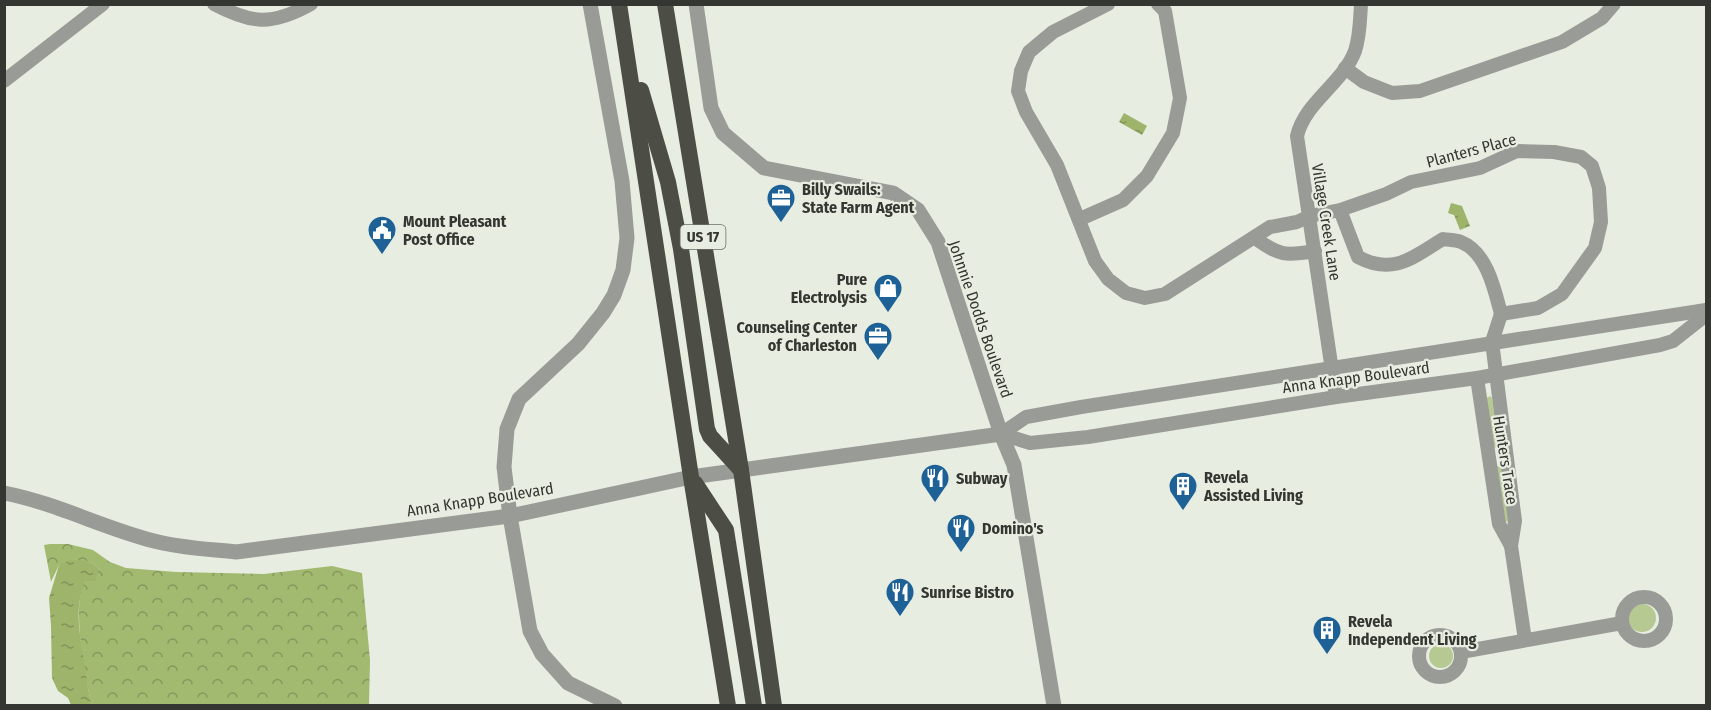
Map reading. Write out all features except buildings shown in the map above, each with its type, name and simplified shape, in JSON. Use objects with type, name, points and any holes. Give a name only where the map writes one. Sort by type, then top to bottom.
[{"type":"highway","name":"US 17","points":[[619,4],[728,705]]},
{"type":"highway","name":"US 17","points":[[665,4],[741,470],[774,705]]},
{"type":"highway","points":[[622,26],[668,182],[681,249],[707,429],[710,436],[741,470]]},
{"type":"highway","points":[[691,477],[726,530],[754,705]]},
{"type":"street","points":[[4,81],[103,4]]},
{"type":"street","points":[[214,4],[236,16],[252,21],[276,19],[296,13],[311,4]]},
{"type":"street","points":[[591,4],[622,181],[627,238],[623,270],[614,295],[597,321],[578,344],[519,399],[507,429],[504,467],[530,631],[542,654],[568,682],[615,705]]},
{"type":"street","name":"Johnnie Dodds Boulevard","points":[[696,4],[711,108],[723,133],[764,168],[893,193],[918,210],[938,242],[1001,434],[1014,465],[1054,705]]},
{"type":"street","name":"Planters Place","points":[[1108,4],[1053,32],[1029,52],[1021,71],[1018,91],[1026,112],[1057,165],[1095,261],[1108,279],[1126,293],[1145,298],[1165,294],[1270,227],[1340,210],[1386,194],[1411,182],[1480,168],[1517,151],[1554,152],[1581,157],[1592,166],[1599,188],[1601,222],[1595,248],[1562,294],[1538,308],[1502,314]]},
{"type":"street","points":[[1080,219],[1123,200],[1147,176],[1173,133],[1179,98],[1165,11],[1158,4]]},
{"type":"street","name":"Village Creek Lane","points":[[1336,397],[1297,136],[1300,123],[1345,68],[1354,52],[1360,24],[1361,4]]},
{"type":"street","points":[[1345,68],[1364,82],[1392,93],[1420,91],[1562,42],[1602,18],[1614,4]]},
{"type":"street","points":[[1340,210],[1358,257],[1366,261],[1389,265],[1404,263],[1443,239],[1462,242],[1474,252],[1490,273],[1502,314],[1492,342]]},
{"type":"street","points":[[1255,238],[1273,252],[1288,256],[1315,251]]},
{"type":"street","name":"Anna Knapp Boulevard","points":[[4,493],[28,498],[153,541],[191,548],[236,552],[510,516],[691,477],[1001,434],[1030,443],[1041,442],[1477,378],[1660,345],[1673,341],[1707,312]]},
{"type":"street","name":"Anna Knapp Boulevard","points":[[1001,434],[1026,417],[1492,342],[1707,312]]},
{"type":"street","name":"Hunters Trace","points":[[1492,342],[1515,521],[1511,546],[1525,640]]},
{"type":"street","name":"Hunters Trace","points":[[1477,378],[1500,524],[1511,546]]},
{"type":"street","points":[[1461,652],[1622,623]]},
{"type":"shaded area","points":[[1490,396],[1499,445],[1495,448],[1492,447],[1485,399]]},
{"type":"shaded area","points":[[1497,466],[1503,468],[1509,521],[1505,522],[1496,469]]},
{"type":"shaded area","points":[[1642,604],[1652,608],[1656,618],[1652,628],[1642,632],[1632,628],[1628,618],[1632,608]]},
{"type":"shaded area","points":[[1441,644],[1449,648],[1453,656],[1449,664],[1441,668],[1433,664],[1429,656],[1433,648]]},
{"type":"green space","points":[[68,544],[93,550],[110,562],[126,568],[176,572],[264,574],[332,566],[362,573],[370,660],[369,705],[92,705],[83,661],[79,606],[85,581],[99,569],[85,561],[59,565],[51,582],[44,545]]},
{"type":"water","points":[[1124,113],[1147,126],[1142,135],[1119,122]]},
{"type":"water","points":[[1451,203],[1462,206],[1470,226],[1460,230],[1454,215],[1448,213]]},
{"type":"water","points":[[70,560],[89,562],[99,569],[95,581],[85,581],[79,608],[80,636],[92,705],[71,705],[68,698],[58,691],[52,678],[49,598],[59,565]]},
{"type":"place","name":"Billy Swails: State Farm Agent","points":[[781,224]]},
{"type":"place","name":"Mount Pleasant Post Office","points":[[382,256]]},
{"type":"place","name":"Pure Electrolysis","points":[[888,314]]},
{"type":"place","name":"Counseling Center of Charleston","points":[[878,362]]},
{"type":"place","name":"Subway","points":[[935,504]]},
{"type":"place","name":"Revela Assisted Living","points":[[1183,512]]},
{"type":"place","name":"Domino's","points":[[961,554]]},
{"type":"place","name":"Sunrise Bistro","points":[[900,618]]},
{"type":"place","name":"Revela Independent Living","points":[[1327,656]]}]
